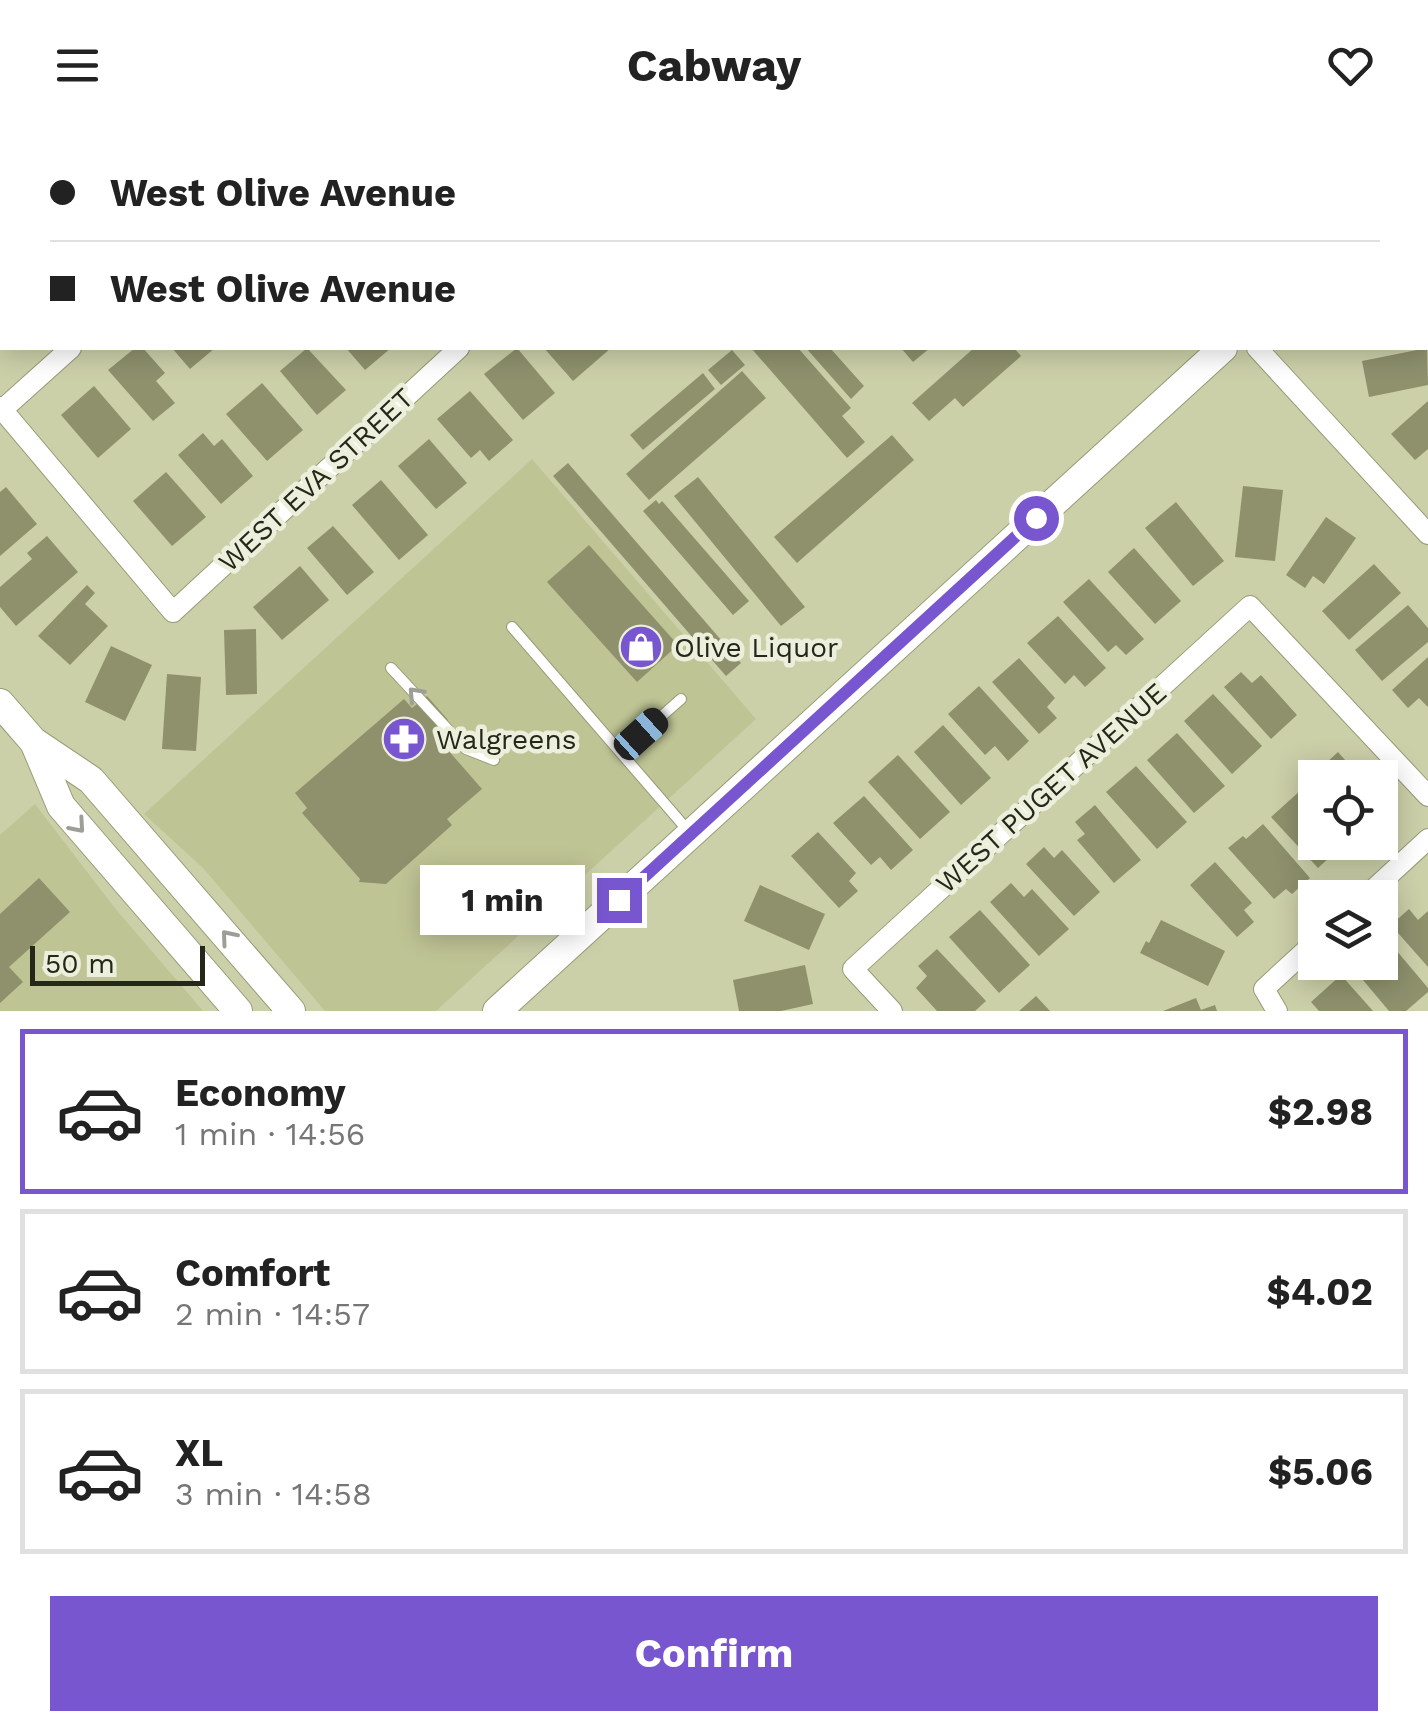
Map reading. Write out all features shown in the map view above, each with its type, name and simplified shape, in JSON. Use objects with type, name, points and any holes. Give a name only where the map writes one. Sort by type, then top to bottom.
[{"type":"main road","points":[[497,1011],[1221,350]]},
{"type":"main road","points":[[0,702],[33,741],[91,780],[291,1011]]},
{"type":"main road","points":[[33,741],[61,806],[238,1011]]},
{"type":"street","points":[[1,409],[69,350]]},
{"type":"street","name":"WEST EVA STREET","points":[[1,409],[173,612],[457,350]]},
{"type":"street","points":[[1259,350],[1428,534]]},
{"type":"street","name":"WEST PUGET AVENUE","points":[[892,1011],[853,969],[1250,606],[1428,796]]},
{"type":"street","points":[[1384,880],[1428,839]]},
{"type":"street","points":[[1277,1011],[1264,989],[1298,958]]},
{"type":"lane","points":[[512,627],[691,834]]},
{"type":"lane","points":[[391,668],[466,749],[494,760]]},
{"type":"lane","points":[[621,752],[681,699]]},
{"type":"shaded area","points":[[532,459],[756,719],[436,1011],[325,1011],[203,868],[144,814]]},
{"type":"shaded area","points":[[35,804],[114,907],[203,1011],[0,1011],[0,835]]},
{"type":"building","points":[[133,350],[145,350],[165,373],[156,381],[175,403],[153,421],[108,370]]},
{"type":"building","points":[[174,350],[213,350],[190,369]]},
{"type":"building","points":[[309,350],[346,390],[317,415],[280,371]]},
{"type":"building","points":[[348,350],[389,350],[365,370]]},
{"type":"building","points":[[519,350],[555,393],[523,420],[484,374]]},
{"type":"building","points":[[546,350],[609,350],[573,381]]},
{"type":"building","points":[[732,350],[745,365],[721,385],[708,370]]},
{"type":"building","points":[[753,350],[800,350],[851,408],[842,416],[865,442],[847,458]]},
{"type":"building","points":[[808,350],[832,350],[864,386],[851,399]]},
{"type":"building","points":[[903,350],[928,350],[913,362]]},
{"type":"building","points":[[972,350],[1016,350],[1021,356],[963,407],[955,398],[929,421],[912,403]]},
{"type":"building","points":[[1427,350],[1428,385],[1369,397],[1362,361]]},
{"type":"building","points":[[742,371],[766,398],[649,500],[626,474]]},
{"type":"building","points":[[703,373],[715,389],[643,450],[630,435]]},
{"type":"building","points":[[262,383],[303,430],[267,461],[226,414]]},
{"type":"building","points":[[94,386],[131,429],[98,458],[61,415]]},
{"type":"building","points":[[470,391],[513,440],[489,461],[480,450],[471,458],[437,419]]},
{"type":"building","points":[[1428,401],[1428,449],[1415,460],[1391,434]]},
{"type":"building","points":[[203,433],[214,446],[222,439],[253,476],[221,504],[178,455]]},
{"type":"building","points":[[892,435],[914,460],[797,563],[774,537]]},
{"type":"building","points":[[429,439],[467,483],[436,509],[398,466]]},
{"type":"building","points":[[568,463],[741,663],[726,676],[553,476]]},
{"type":"building","points":[[166,472],[206,517],[172,546],[133,501]]},
{"type":"building","points":[[698,477],[805,607],[781,626],[674,496]]},
{"type":"building","points":[[381,480],[428,535],[399,560],[352,505]]},
{"type":"building","points":[[1243,486],[1283,490],[1275,561],[1235,557]]},
{"type":"building","points":[[6,487],[37,524],[0,556],[0,492]]},
{"type":"building","points":[[656,500],[659,504],[662,501],[749,601],[733,615],[643,511]]},
{"type":"building","points":[[1176,502],[1224,561],[1193,586],[1145,528]]},
{"type":"building","points":[[1326,517],[1356,538],[1324,584],[1313,576],[1305,588],[1286,575]]},
{"type":"building","points":[[333,526],[374,572],[347,595],[307,548]]},
{"type":"building","points":[[47,536],[78,572],[16,626],[0,607],[0,587],[32,559],[27,553]]},
{"type":"building","points":[[589,545],[678,645],[637,682],[547,582]]},
{"type":"building","points":[[1134,548],[1181,601],[1155,624],[1108,572]]},
{"type":"building","points":[[1374,564],[1401,593],[1349,640],[1322,611]]},
{"type":"building","points":[[300,566],[329,600],[282,640],[253,607]]},
{"type":"building","points":[[1089,579],[1144,639],[1126,655],[1116,645],[1108,652],[1063,602]]},
{"type":"building","points":[[87,585],[95,593],[85,604],[108,626],[70,665],[38,636]]},
{"type":"building","points":[[1408,605],[1428,628],[1428,642],[1382,681],[1355,650]]},
{"type":"building","points":[[1058,616],[1106,668],[1085,687],[1074,675],[1065,684],[1027,643]]},
{"type":"building","points":[[256,629],[257,694],[226,695],[224,630]]},
{"type":"building","points":[[111,646],[152,665],[125,721],[85,702]]},
{"type":"building","points":[[1428,657],[1428,707],[1419,698],[1408,708],[1392,690]]},
{"type":"building","points":[[1019,658],[1055,698],[1047,707],[1057,718],[1039,734],[992,682]]},
{"type":"building","points":[[1241,672],[1252,683],[1261,675],[1297,715],[1271,739],[1224,687]]},
{"type":"building","points":[[167,674],[201,677],[196,751],[162,749]]},
{"type":"building","points":[[979,686],[1029,741],[1008,761],[995,746],[985,755],[948,714]]},
{"type":"building","points":[[1213,694],[1262,746],[1232,774],[1184,721]]},
{"type":"building","name":"Walgreens","points":[[427,696],[448,720],[433,733],[482,789],[447,819],[452,825],[386,884],[359,882],[302,813],[307,808],[295,793],[404,699],[412,708]]},
{"type":"building","points":[[943,725],[991,778],[961,805],[914,752]]},
{"type":"building","points":[[1177,733],[1225,786],[1194,813],[1147,760]]},
{"type":"building","points":[[1338,752],[1345,760],[1329,760]]},
{"type":"building","points":[[898,755],[950,812],[920,839],[868,782]]},
{"type":"building","points":[[1136,766],[1187,822],[1157,849],[1106,792]]},
{"type":"building","points":[[1298,793],[1298,846],[1271,817]]},
{"type":"building","points":[[864,796],[913,850],[891,870],[880,857],[871,865],[833,823]]},
{"type":"building","points":[[1095,805],[1141,860],[1114,883],[1077,840],[1085,834],[1075,822]]},
{"type":"building","points":[[1263,824],[1310,878],[1298,880],[1298,889],[1292,894],[1286,889],[1274,899],[1228,848],[1243,836],[1246,839]]},
{"type":"building","points":[[818,832],[856,873],[849,881],[858,891],[839,908],[791,856]]},
{"type":"building","points":[[1044,847],[1054,858],[1062,850],[1100,892],[1074,916],[1026,864]]},
{"type":"building","points":[[1311,860],[1327,860],[1318,868]]},
{"type":"building","points":[[1215,862],[1252,903],[1244,910],[1254,922],[1237,937],[1190,885]]},
{"type":"building","points":[[39,878],[70,912],[9,967],[23,982],[0,1003],[0,914]]},
{"type":"building","points":[[1011,883],[1024,897],[1032,889],[1069,929],[1039,956],[990,902]]},
{"type":"building","points":[[760,885],[825,914],[809,950],[744,921]]},
{"type":"building","points":[[1409,909],[1418,920],[1428,911],[1428,967],[1398,933],[1398,919]]},
{"type":"building","points":[[980,910],[1030,965],[999,993],[949,937]]},
{"type":"building","points":[[1161,920],[1225,951],[1208,986],[1140,953]]},
{"type":"building","points":[[937,949],[986,1001],[975,1011],[937,1011],[916,988],[927,976],[918,966]]},
{"type":"building","points":[[1398,952],[1428,992],[1406,1011],[1389,1011],[1363,980],[1398,980]]},
{"type":"building","points":[[805,965],[813,1004],[781,1011],[739,1011],[733,980]]},
{"type":"building","points":[[1335,980],[1345,980],[1373,1011],[1319,1011],[1311,1002]]},
{"type":"building","points":[[1036,996],[1050,1011],[1019,1011]]},
{"type":"building","points":[[1196,998],[1201,1010],[1215,1005],[1217,1011],[1163,1011]]},
{"type":"place","name":"Olive Liquor","points":[[641,647]]},
{"type":"place","name":"Walgreens","points":[[404,739]]},
{"type":"route","points":[[619,900],[1036,518]]}]
